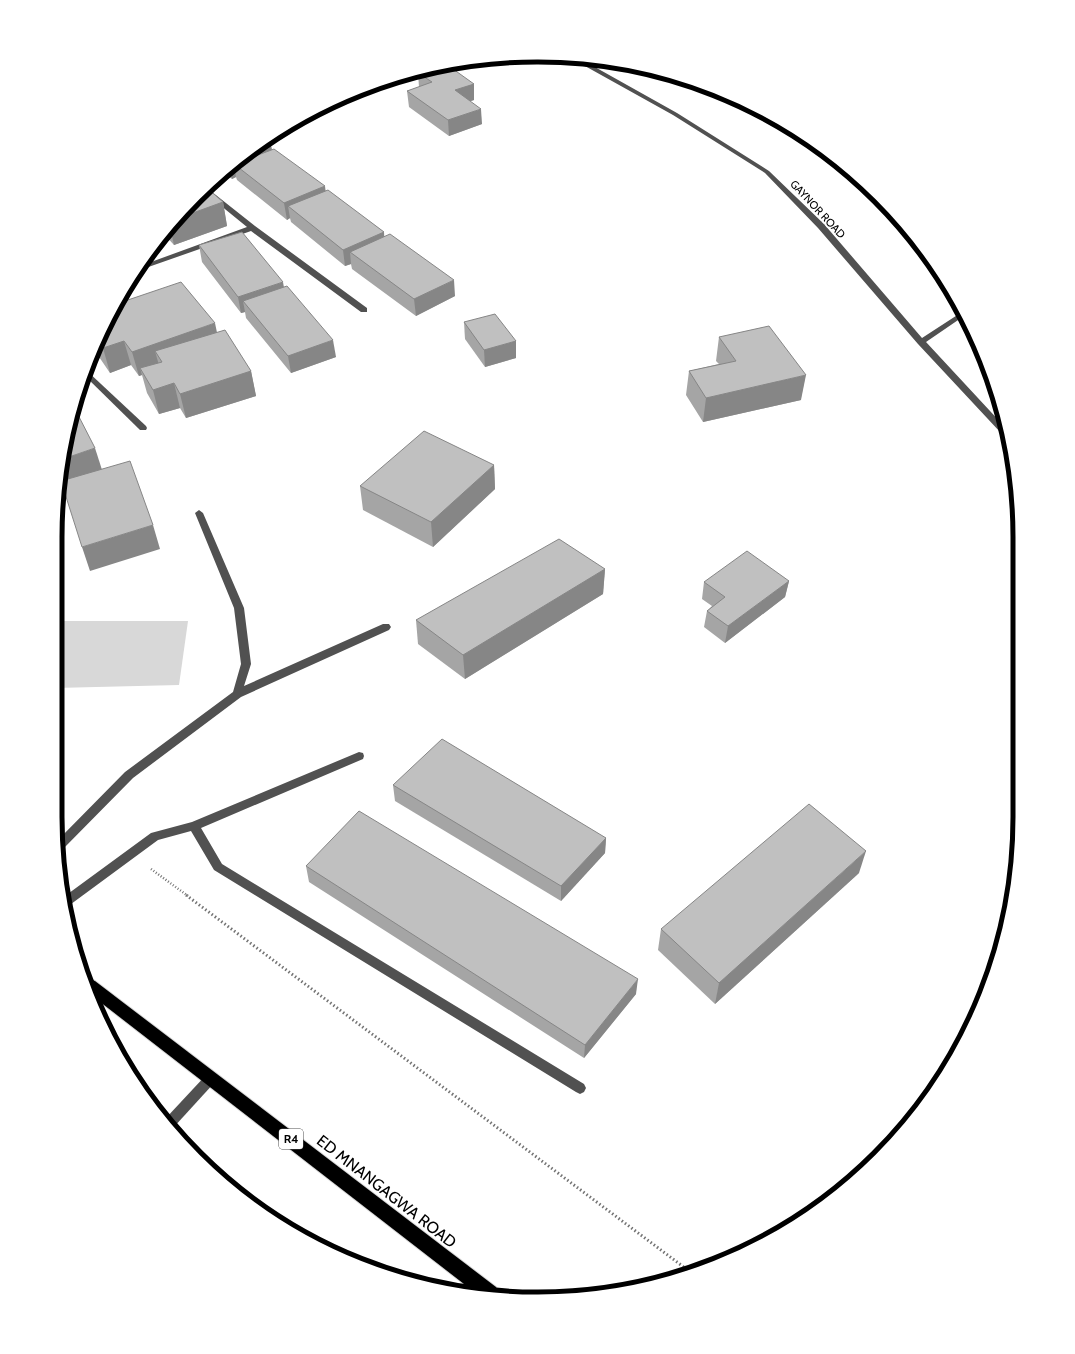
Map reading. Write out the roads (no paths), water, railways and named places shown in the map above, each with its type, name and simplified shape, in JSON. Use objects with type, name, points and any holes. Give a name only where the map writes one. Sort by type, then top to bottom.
[{"type":"highway","name":"ED MNANGAGWA ROAD","points":[[95,990],[485,1289]]},
{"type":"street","name":"GAYNOR ROAD","points":[[586,65],[675,114],[767,172],[821,226],[922,342],[1000,426]]},
{"type":"street","points":[[210,193],[252,228],[364,310]]},
{"type":"street","points":[[147,266],[252,228]]},
{"type":"street","points":[[922,342],[959,318]]},
{"type":"street","points":[[90,377],[143,428]]},
{"type":"street","points":[[199,513],[239,608],[246,664],[237,694]]},
{"type":"street","points":[[63,842],[128,775],[237,694],[386,626]]},
{"type":"street","points":[[69,899],[155,836],[194,826],[359,756]]},
{"type":"street","points":[[194,826],[218,867],[580,1088]]},
{"type":"street","points":[[172,1121],[211,1078]]}]
